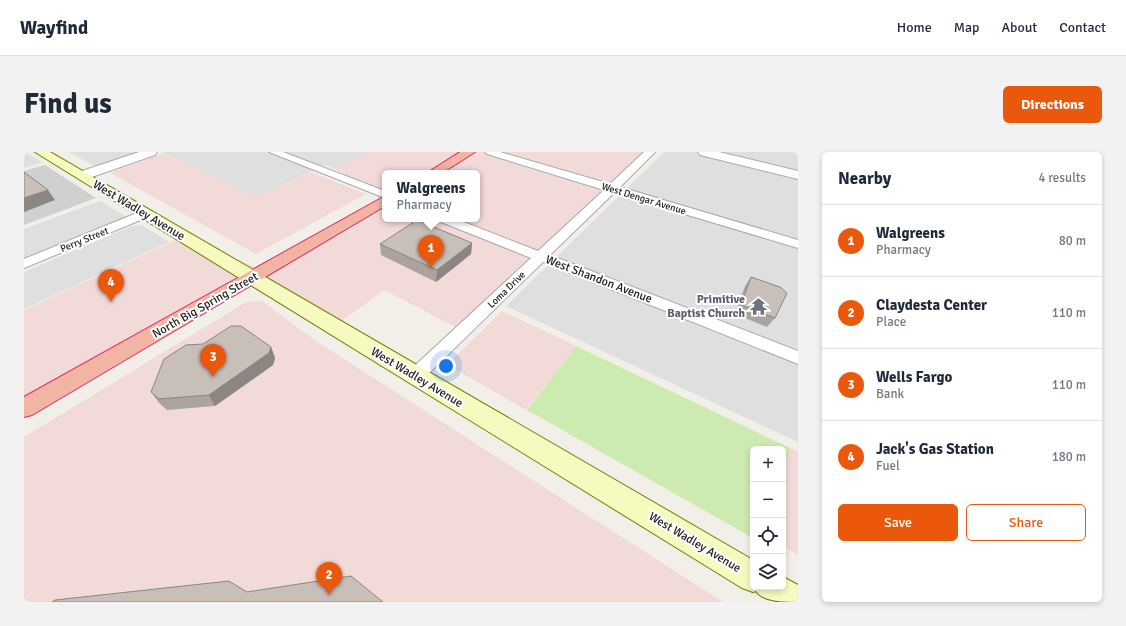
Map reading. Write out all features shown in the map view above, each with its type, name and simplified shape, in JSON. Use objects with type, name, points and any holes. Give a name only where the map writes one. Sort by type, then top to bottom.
[{"type":"highway","points":[[438,170],[469,152]]},
{"type":"highway","name":"North Big Spring Street","points":[[24,408],[382,202]]},
{"type":"main road","name":"West Wadley Avenue","points":[[41,152],[750,575]]},
{"type":"main road","points":[[775,590],[796,602]]},
{"type":"street","points":[[81,176],[151,152]]},
{"type":"street","points":[[274,152],[382,194]]},
{"type":"street","name":"West Dengar Avenue","points":[[490,152],[798,244]]},
{"type":"street","name":"Loma Drive","points":[[415,376],[650,152]]},
{"type":"street","points":[[704,152],[798,175]]},
{"type":"street","name":"Perry Street","points":[[24,264],[144,214]]},
{"type":"street","name":"West Shandon Avenue","points":[[453,222],[798,358]]},
{"type":"shaded area","points":[[25,152],[42,162],[24,168]]},
{"type":"shaded area","points":[[69,152],[141,152],[96,167]]},
{"type":"shaded area","points":[[162,152],[372,152],[335,169],[325,165],[257,197]]},
{"type":"shaded area","points":[[372,152],[651,152],[461,330],[384,290],[334,327],[252,277],[24,408],[24,310],[184,236],[257,268],[382,203],[382,222],[480,222],[480,170],[382,170],[382,193],[335,169]]},
{"type":"shaded area","points":[[664,152],[798,152],[798,442],[506,306]]},
{"type":"shaded area","points":[[164,153],[257,197],[311,172],[366,194],[256,254],[110,173]]},
{"type":"shaded area","points":[[45,165],[96,198],[24,225],[24,171]]},
{"type":"shaded area","points":[[100,201],[125,216],[121,220],[24,259],[24,229]]},
{"type":"shaded area","points":[[141,225],[169,242],[24,309],[24,272],[132,226]]},
{"type":"shaded area","points":[[262,301],[316,341],[723,602],[24,602],[24,437],[246,302]]},
{"type":"shaded area","points":[[502,311],[576,346],[526,410],[453,368],[452,360]]},
{"type":"shaded area","points":[[790,448],[798,451],[798,555],[786,548],[786,462]]},
{"type":"green space","points":[[576,346],[786,446],[750,446],[750,536],[527,410]]},
{"type":"green space","points":[[786,446],[790,448],[786,462]]},
{"type":"building","points":[[24,172],[48,190],[24,198]]},
{"type":"building","points":[[414,222],[422,222],[472,243],[437,270],[380,244]]},
{"type":"building","points":[[751,277],[780,287],[787,293],[775,318],[741,305]]},
{"type":"building","points":[[231,326],[241,326],[271,347],[269,353],[209,395],[159,399],[151,392],[164,359],[186,345],[203,344]]},
{"type":"building","points":[[351,576],[383,602],[52,602],[55,600],[229,581],[247,592]]},
{"type":"place","name":"Walgreens","points":[[431,268]]},
{"type":"place","name":"Jack's Gas Station","points":[[111,302]]},
{"type":"place","name":"Primitive Baptist Church","points":[[758,306]]},
{"type":"place","name":"Wells Fargo","points":[[213,377]]},
{"type":"place","name":"Claydesta Center","points":[[329,595]]}]
